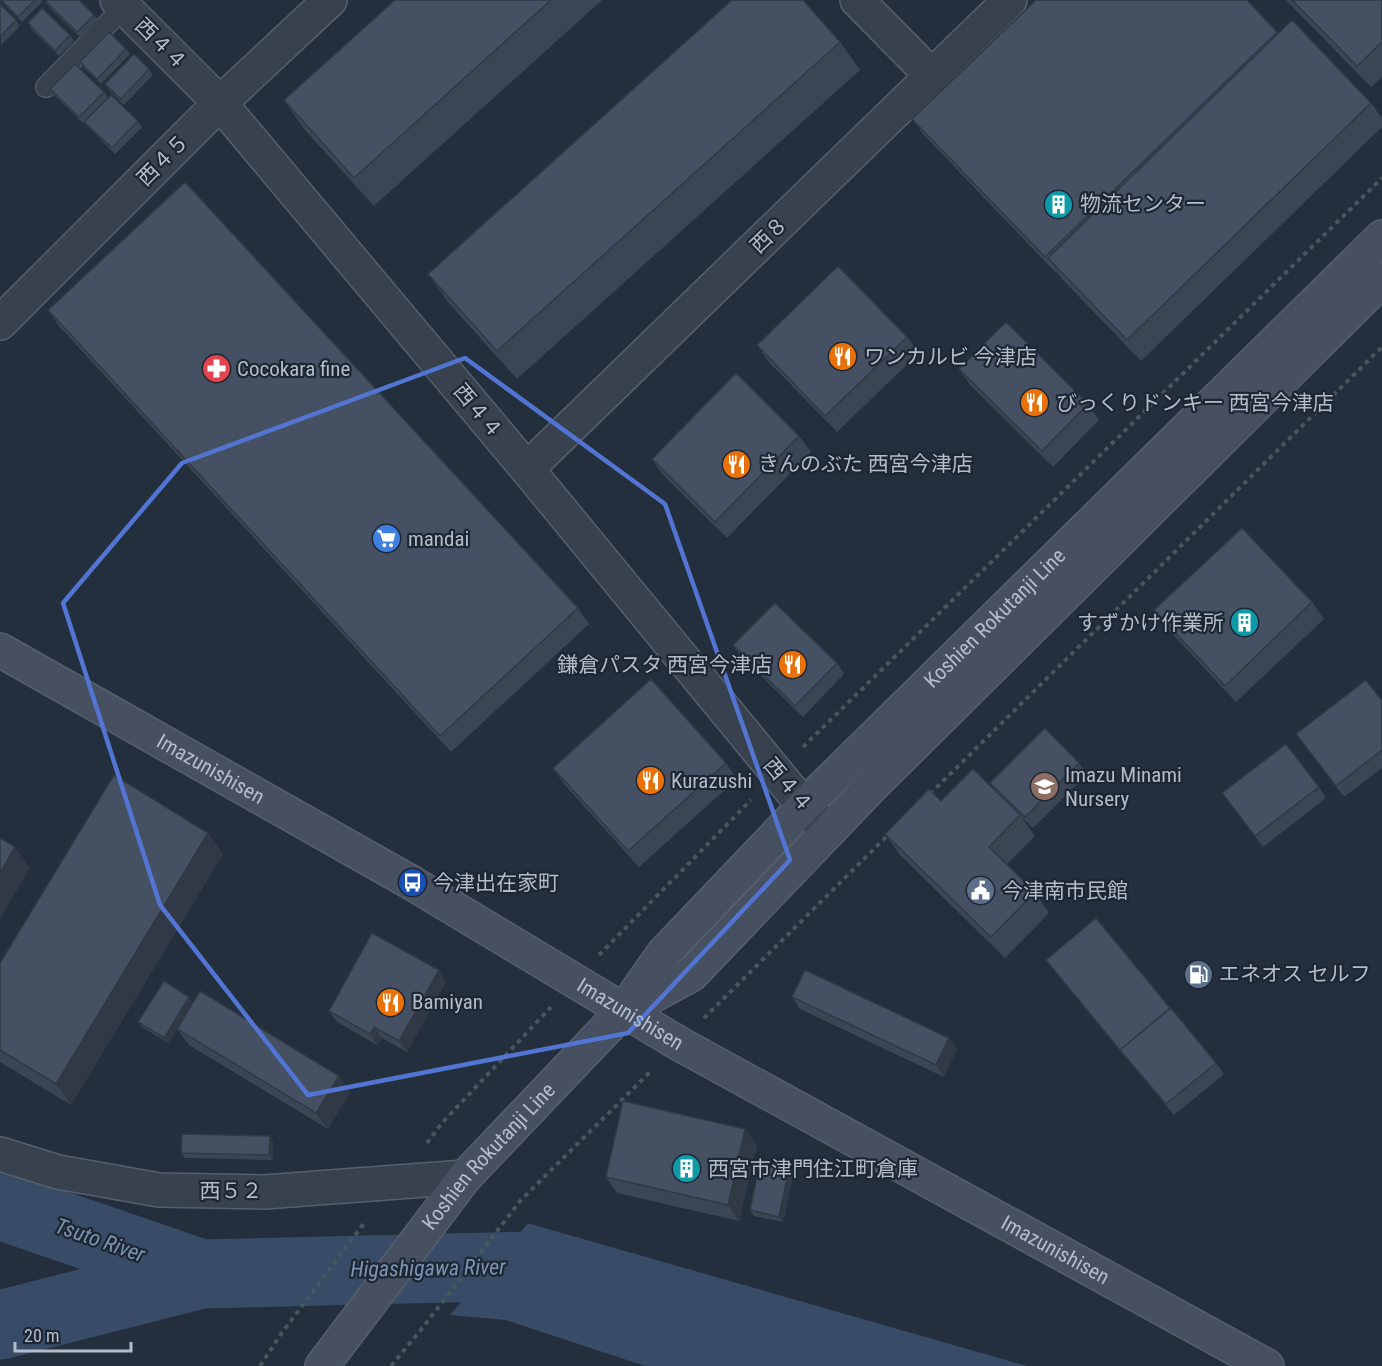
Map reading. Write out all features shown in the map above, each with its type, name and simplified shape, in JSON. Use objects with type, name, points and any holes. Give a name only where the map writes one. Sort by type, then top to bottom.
[{"type":"main road","name":"Koshien Rokutanji Line","points":[[322,1366],[458,1186],[623,1011],[663,954],[804,806],[1382,237]]},
{"type":"main road","name":"Koshien Rokutanji Line","points":[[623,1011],[691,975],[828,832],[1382,280]]},
{"type":"main road","name":"Imazunishisen","points":[[0,650],[412,883],[678,1043],[1267,1366]]},
{"type":"street","name":"西４５","points":[[0,323],[220,103],[330,0]]},
{"type":"street","points":[[857,0],[933,77]]},
{"type":"street","name":"西８","points":[[527,469],[1010,0]]},
{"type":"street","name":"西４４","points":[[121,3],[220,103],[828,832]]},
{"type":"street","name":"西５２","points":[[0,1154],[58,1172],[159,1190],[264,1192],[458,1186]]},
{"type":"lane","points":[[46,87],[121,3]]},
{"type":"path","points":[[260,1366],[281,1334],[442,1124],[634,918],[846,703],[1382,178]]},
{"type":"path","points":[[924,800],[1382,347]]},
{"type":"path","points":[[391,1366],[521,1200],[890,833]]},
{"type":"highlighted area","points":[[465,358],[665,504],[790,860],[628,1033],[308,1095],[160,905],[63,603],[182,463]]},
{"type":"water","points":[[527,1223],[1027,1366],[645,1366],[506,1320],[450,1315]]},
{"type":"pier","points":[[527,1220],[530,1221],[448,1317],[448,1313]]},
{"type":"building","points":[[1,0],[35,0],[18,17]]},
{"type":"building","points":[[48,0],[79,0],[94,15],[77,32],[46,2]]},
{"type":"building","points":[[395,0],[551,0],[354,178],[284,100]]},
{"type":"building","points":[[732,0],[803,0],[840,42],[497,351],[428,274]]},
{"type":"building","name":"物流センター","points":[[1036,0],[1247,0],[1277,32],[1045,257],[912,119]]},
{"type":"building","points":[[1292,0],[1382,0],[1382,42],[1357,66]]},
{"type":"building","points":[[0,4],[16,20],[0,37]]},
{"type":"building","points":[[42,8],[70,35],[55,51],[28,23]]},
{"type":"building","points":[[1292,20],[1371,103],[1127,340],[1048,258]]},
{"type":"building","points":[[109,32],[126,49],[97,79],[80,62]]},
{"type":"building","points":[[134,54],[149,69],[121,99],[105,84]]},
{"type":"building","points":[[75,64],[104,92],[79,117],[50,89]]},
{"type":"building","points":[[111,95],[138,121],[112,148],[84,122]]},
{"type":"building","points":[[185,182],[578,608],[440,736],[48,310]]},
{"type":"building","name":"ワンカルビ 今津店","points":[[838,266],[907,337],[825,416],[757,345]]},
{"type":"building","name":"びっくりドンキー 西宮今津店","points":[[1006,322],[1088,404],[1042,451],[959,369]]},
{"type":"building","name":"きんのぶた 西宮今津店","points":[[736,373],[799,436],[715,522],[652,459]]},
{"type":"building","name":"すずかけ作業所","points":[[1242,528],[1312,602],[1225,686],[1154,610]]},
{"type":"building","name":"鎌倉パスタ 西宮今津店","points":[[775,603],[837,663],[795,706],[733,645]]},
{"type":"building","name":"Kurazushi","points":[[651,679],[726,763],[628,851],[553,768]]},
{"type":"building","points":[[1366,680],[1382,701],[1382,750],[1336,786],[1296,734]]},
{"type":"building","points":[[1045,728],[1079,763],[1025,817],[990,783]]},
{"type":"building","points":[[1286,744],[1319,787],[1255,836],[1222,793]]},
{"type":"building","name":"今津南市民館","points":[[973,769],[1020,815],[989,847],[1035,892],[991,937],[885,834],[929,789],[941,801]]},
{"type":"building","points":[[114,775],[208,833],[56,1084],[0,1050],[0,963]]},
{"type":"building","points":[[0,838],[15,847],[0,873]]},
{"type":"building","points":[[1096,918],[1170,1008],[1120,1050],[1124,1055],[1046,960]]},
{"type":"building","name":"Bamiyan","points":[[372,933],[439,970],[399,1041],[374,1027],[370,1034],[329,1011]]},
{"type":"building","points":[[805,970],[949,1038],[936,1065],[792,997]]},
{"type":"building","points":[[164,981],[189,997],[164,1038],[138,1022]]},
{"type":"building","points":[[200,991],[339,1076],[316,1113],[177,1029]]},
{"type":"building","points":[[1171,1008],[1216,1063],[1166,1104],[1120,1050]]},
{"type":"building","name":"西宮市津門住江町倉庫","points":[[623,1101],[745,1129],[728,1205],[606,1177]]},
{"type":"building","points":[[182,1134],[270,1136],[269,1155],[181,1153]]},
{"type":"building","points":[[760,1163],[789,1169],[779,1217],[750,1210]]},
{"type":"waterway","name":"Tsuto River","points":[[0,1205],[201,1274]]},
{"type":"waterway","name":"Higashigawa River","points":[[0,1325],[201,1274],[534,1266],[583,1281]]},
{"type":"place","name":"物流センター","points":[[1059,204]]},
{"type":"place","name":"ワンカルビ 今津店","points":[[843,357]]},
{"type":"place","name":"Cocokara fine","points":[[216,369]]},
{"type":"place","name":"びっくりドンキー 西宮今津店","points":[[1035,403]]},
{"type":"place","name":"きんのぶた 西宮今津店","points":[[737,464]]},
{"type":"place","name":"mandai","points":[[387,539]]},
{"type":"place","name":"すずかけ作業所","points":[[1245,623]]},
{"type":"place","name":"鎌倉パスタ 西宮今津店","points":[[793,665]]},
{"type":"place","name":"Kurazushi","points":[[650,781]]},
{"type":"place","name":"Imazu Minami Nursery","points":[[1044,787]]},
{"type":"place","name":"今津出在家町","points":[[412,883]]},
{"type":"place","name":"今津南市民館","points":[[981,891]]},
{"type":"place","name":"エネオス セルフ","points":[[1198,974]]},
{"type":"place","name":"Bamiyan","points":[[391,1002]]},
{"type":"place","name":"西宮市津門住江町倉庫","points":[[687,1169]]}]
